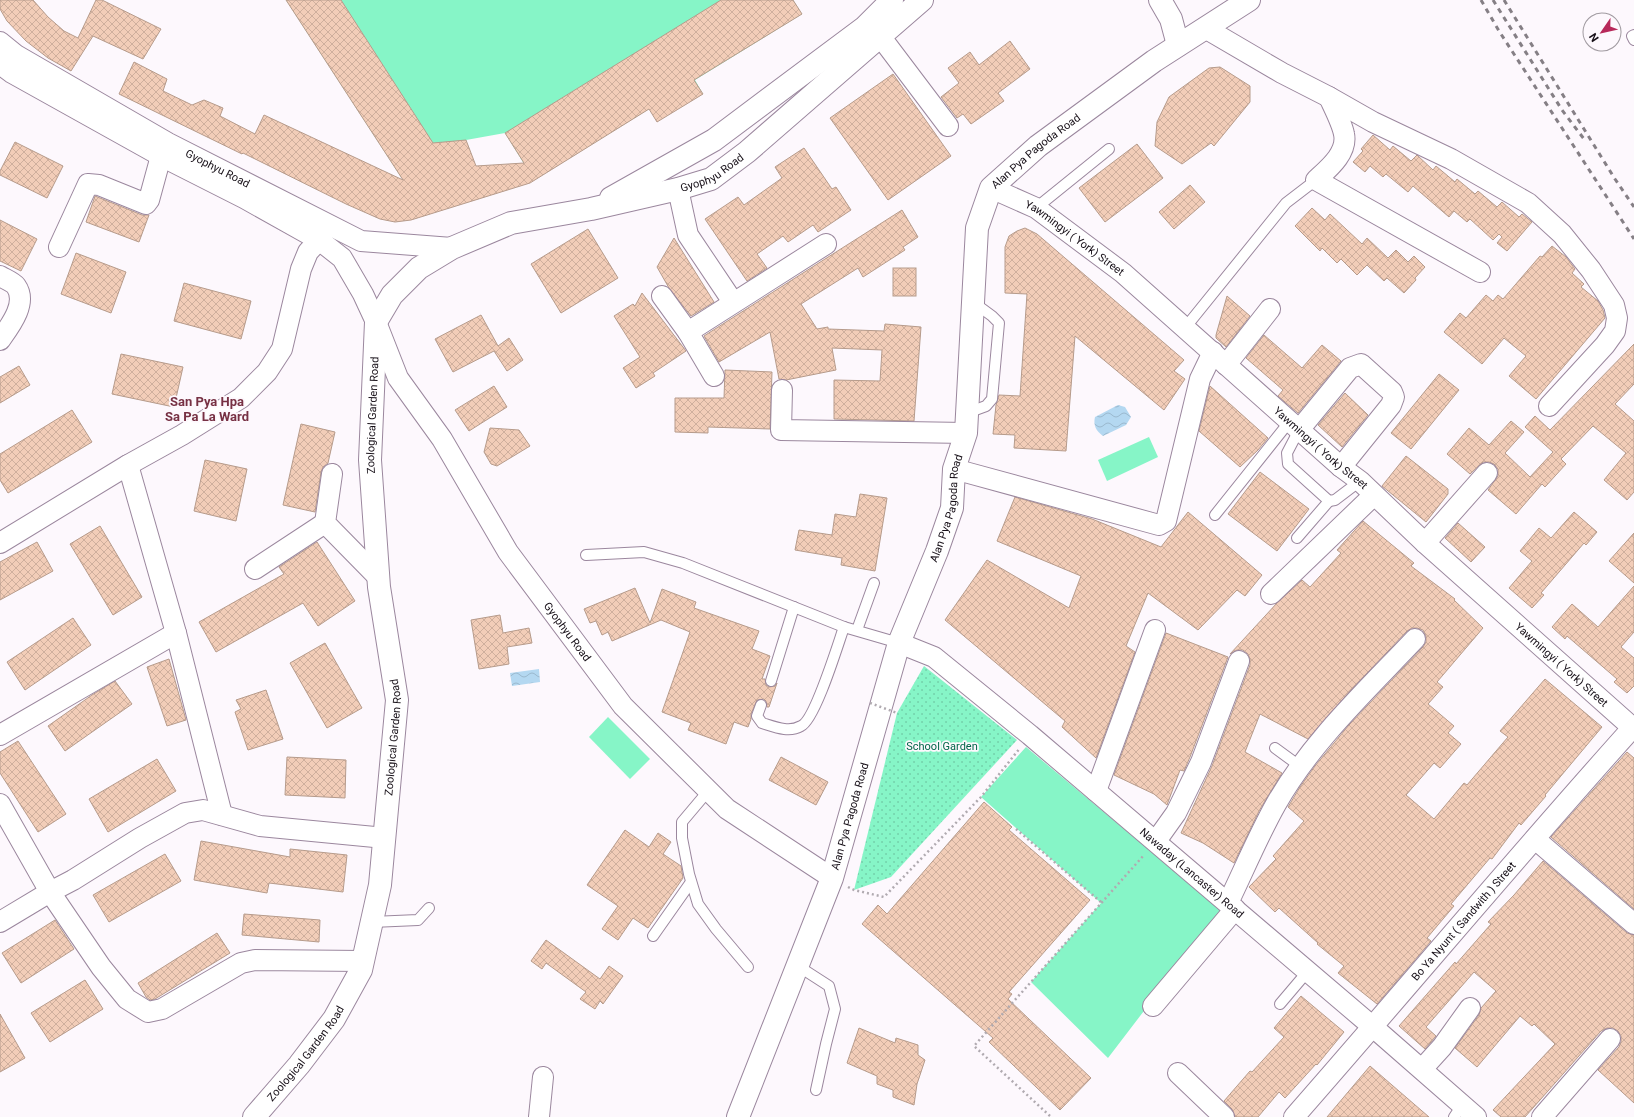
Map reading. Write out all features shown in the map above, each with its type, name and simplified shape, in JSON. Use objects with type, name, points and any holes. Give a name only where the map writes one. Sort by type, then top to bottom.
[{"type":"main road","points":[[591,209],[714,140],[865,27],[892,0]]},
{"type":"main road","name":"Gyophyu Road","points":[[376,322],[392,295],[419,268],[452,248],[511,223],[591,209],[678,189],[711,179],[747,152],[922,0]]},
{"type":"main road","points":[[1160,0],[1171,19],[1178,45]]},
{"type":"main road","name":"Alan Pya Pagoda Road","points":[[738,1117],[832,878],[899,643],[937,551],[952,508],[954,469],[966,423],[977,228],[991,188],[1038,146],[1178,45],[1213,16],[1249,0]]},
{"type":"main road","name":"Zoological Garden Road","points":[[254,1117],[299,1065],[334,1019],[361,970],[380,885],[397,700],[379,587],[370,460],[376,322]]},
{"type":"street","points":[[1213,16],[1282,73],[1373,122],[1451,159],[1528,203],[1562,234],[1591,270],[1614,306],[1617,318],[1615,331],[1605,345],[1549,406]]},
{"type":"street","points":[[880,36],[948,126]]},
{"type":"street","name":"Gyophyu Road","points":[[0,42],[16,55],[323,232],[342,258],[363,294],[376,322],[398,378],[442,439],[508,552],[623,706],[727,809],[832,878]]},
{"type":"street","name":"Gyophyu Road","points":[[0,64],[12,73],[161,156],[244,198],[323,232],[361,241],[452,248]]},
{"type":"street","points":[[1329,97],[1345,135],[1341,152],[1338,157],[1334,163],[1316,180],[1480,272]]},
{"type":"street","points":[[59,247],[88,184],[99,186],[146,204],[149,200],[161,156]]},
{"type":"street","name":"Yawmingyi ( York) Street","points":[[991,188],[1036,208],[1123,273],[1294,426],[1341,467],[1360,481],[1425,543],[1633,728]]},
{"type":"street","points":[[678,189],[688,235],[733,302]]},
{"type":"street","points":[[0,542],[128,465],[182,435],[241,398],[267,372],[282,349],[301,269],[308,252],[323,232]]},
{"type":"street","points":[[688,332],[826,244]]},
{"type":"street","points":[[0,276],[16,285],[21,297],[15,319],[0,340]]},
{"type":"street","points":[[662,296],[688,332],[714,376]]},
{"type":"street","points":[[954,469],[1159,525],[1164,523],[1166,521],[1200,379],[1270,309]]},
{"type":"street","points":[[1294,426],[1350,368],[1360,364],[1392,392],[1394,397],[1392,405],[1341,467]]},
{"type":"street","points":[[782,390],[781,430],[966,423]]},
{"type":"street","points":[[128,465],[176,633],[222,815]]},
{"type":"street","points":[[1425,543],[1487,473]]},
{"type":"street","points":[[254,570],[324,523],[332,474]]},
{"type":"street","points":[[1271,594],[1374,495]]},
{"type":"street","points":[[324,523],[378,577]]},
{"type":"street","points":[[1096,791],[1155,630]]},
{"type":"street","points":[[0,735],[176,633]]},
{"type":"street","points":[[1153,1006],[1231,906],[1276,805],[1301,767],[1324,736],[1416,639]]},
{"type":"street","name":"Nawaday (Lancaster) Road","points":[[899,643],[934,657],[1030,735],[1422,1069],[1464,1113]]},
{"type":"street","points":[[1156,841],[1176,813],[1201,762],[1239,661]]},
{"type":"street","name":"Bo Ya Nyunt ( Sandwith ) Street","points":[[1294,1117],[1468,915],[1633,728]]},
{"type":"street","points":[[0,804],[50,892],[100,967],[127,999],[148,1012],[162,1009],[241,963],[255,960],[363,961]]},
{"type":"street","points":[[0,922],[73,880],[140,838],[185,813],[203,810],[241,822],[260,826],[385,838]]},
{"type":"street","points":[[1535,839],[1634,924]]},
{"type":"street","points":[[1422,1069],[1442,1047],[1470,1008]]},
{"type":"street","points":[[1542,1117],[1610,1040]]},
{"type":"street","points":[[1178,1073],[1224,1117]]},
{"type":"street","points":[[539,1117],[543,1077]]},
{"type":"lane","points":[[1634,35],[1632,36],[1634,40]]},
{"type":"lane","points":[[1036,208],[1109,149]]},
{"type":"lane","points":[[1185,328],[1286,204],[1316,180]]},
{"type":"lane","points":[[1294,426],[1287,453],[1288,464],[1329,501]]},
{"type":"lane","points":[[1215,515],[1294,426]]},
{"type":"lane","points":[[1297,538],[1329,501],[1335,500],[1360,481]]},
{"type":"lane","points":[[586,555],[644,552],[683,563],[844,627],[899,643]]},
{"type":"lane","points":[[857,630],[874,583]]},
{"type":"lane","points":[[771,681],[794,607]]},
{"type":"lane","points":[[761,705],[758,716],[762,723],[788,730],[803,726],[813,712],[844,627]]},
{"type":"lane","points":[[1275,748],[1301,767]]},
{"type":"lane","points":[[709,790],[682,822],[682,838],[691,882],[698,904],[716,929],[748,967]]},
{"type":"lane","points":[[653,936],[691,882]]},
{"type":"lane","points":[[372,922],[418,920],[429,908]]},
{"type":"lane","points":[[798,966],[829,986],[835,1009],[816,1090]]},
{"type":"lane","points":[[1280,1004],[1308,971]]},
{"type":"path","points":[[870,703],[897,713]]},
{"type":"path","points":[[832,878],[854,890],[884,898],[981,798],[1030,735]]},
{"type":"path","points":[[1016,830],[1102,903]]},
{"type":"path","points":[[1050,1116],[974,1046],[1156,841]]},
{"type":"green space","points":[[286,0],[793,0],[802,14],[695,80],[703,94],[649,109],[534,180],[505,133],[466,140],[474,162],[401,177]]},
{"type":"green space","points":[[1149,437],[1158,457],[1107,481],[1098,460]]},
{"type":"green space","name":"School Garden","points":[[924,666],[1017,740],[891,877],[854,890],[897,713]]},
{"type":"green space","points":[[608,717],[650,759],[630,779],[589,737]]},
{"type":"green space","points":[[1026,747],[1221,910],[1108,1058],[1031,982],[1101,903],[981,797]]},
{"type":"water","points":[[1118,405],[1125,407],[1131,417],[1126,425],[1103,436],[1096,428],[1094,423],[1095,417]]},
{"type":"water","points":[[539,669],[540,682],[512,686],[510,673]]},
{"type":"building","points":[[0,0],[33,0],[48,17],[64,31],[78,38],[96,0],[102,0],[161,29],[143,59],[93,36],[71,71],[48,58],[26,41],[7,21],[0,9]]},
{"type":"building","points":[[286,0],[341,0],[433,143],[466,140],[476,166],[524,163],[505,133],[721,0],[793,0],[802,14],[694,80],[703,94],[657,122],[649,109],[530,183],[411,220],[395,222],[380,219],[346,204],[119,94],[134,62],[167,79],[163,91],[192,105],[204,100],[223,108],[220,116],[255,134],[264,115],[403,180]]},
{"type":"building","points":[[1010,41],[1030,69],[998,93],[1004,101],[971,124],[963,114],[957,118],[941,97],[959,83],[948,68],[970,52],[979,65]]},
{"type":"building","points":[[1220,67],[1250,86],[1250,102],[1214,146],[1211,143],[1182,164],[1155,146],[1157,122],[1169,97],[1209,68]]},
{"type":"building","points":[[893,74],[951,156],[888,200],[830,118]]},
{"type":"building","points":[[1373,135],[1390,150],[1393,146],[1411,161],[1417,155],[1433,170],[1436,166],[1455,182],[1457,179],[1475,194],[1478,191],[1497,207],[1502,202],[1519,217],[1522,214],[1532,222],[1507,251],[1497,243],[1502,237],[1499,234],[1493,240],[1470,219],[1467,222],[1454,211],[1449,217],[1413,186],[1408,192],[1386,174],[1383,177],[1370,166],[1365,172],[1353,162],[1363,151],[1361,149]]},
{"type":"building","points":[[15,142],[63,166],[47,198],[0,175],[0,171]]},
{"type":"building","points":[[1137,144],[1163,178],[1105,222],[1079,188]]},
{"type":"building","points":[[804,148],[832,189],[836,187],[851,210],[818,232],[813,225],[788,242],[783,236],[757,254],[767,268],[747,281],[705,219],[738,197],[744,205],[782,178],[775,167]]},
{"type":"building","points":[[1190,185],[1205,202],[1174,229],[1159,212]]},
{"type":"building","points":[[95,196],[142,215],[149,215],[139,242],[86,222]]},
{"type":"building","points":[[1312,208],[1325,220],[1330,214],[1362,244],[1367,238],[1388,258],[1396,250],[1408,262],[1414,256],[1425,267],[1404,293],[1387,278],[1384,281],[1367,265],[1357,275],[1341,259],[1337,263],[1322,248],[1320,251],[1295,226]]},
{"type":"building","points":[[902,210],[918,237],[903,247],[905,250],[863,277],[858,268],[801,304],[817,329],[828,327],[828,329],[884,331],[885,324],[921,327],[914,421],[834,419],[834,380],[880,381],[882,350],[832,348],[836,370],[786,380],[779,379],[770,332],[719,362],[704,336]]},
{"type":"building","points":[[0,220],[37,239],[21,271],[0,261]]},
{"type":"building","points":[[1025,228],[1037,234],[1184,360],[1174,371],[1185,379],[1164,410],[1075,336],[1066,451],[1014,448],[1015,435],[993,434],[996,405],[999,395],[1020,396],[1027,294],[1005,293],[1005,247],[1009,236]]},
{"type":"building","points":[[588,229],[618,278],[561,313],[531,264]]},
{"type":"building","points":[[674,238],[714,302],[691,316],[669,288],[657,267]]},
{"type":"building","points":[[1552,246],[1566,257],[1575,269],[1572,273],[1584,284],[1581,287],[1598,301],[1605,318],[1536,399],[1509,376],[1526,356],[1504,338],[1482,364],[1444,332],[1460,313],[1466,318],[1486,295],[1493,301],[1498,295],[1503,299],[1540,256],[1542,257]]},
{"type":"building","points":[[76,253],[126,272],[111,313],[61,294]]},
{"type":"building","points":[[893,268],[916,268],[916,296],[893,296]]},
{"type":"building","points":[[184,283],[251,301],[241,339],[174,321]]},
{"type":"building","points":[[642,293],[686,351],[653,373],[655,376],[636,388],[623,368],[640,357],[614,316],[633,304],[635,306]]},
{"type":"building","points":[[1227,296],[1250,316],[1226,347],[1216,338],[1216,335]]},
{"type":"building","points":[[481,315],[498,346],[509,338],[523,360],[507,371],[494,351],[453,372],[435,339]]},
{"type":"building","points":[[1264,335],[1302,368],[1322,345],[1341,361],[1298,413],[1278,396],[1283,390],[1246,358]]},
{"type":"building","points":[[1634,344],[1634,384],[1615,404],[1634,421],[1634,492],[1627,500],[1604,480],[1626,453],[1593,426],[1561,459],[1566,464],[1545,487],[1542,484],[1516,514],[1488,490],[1498,476],[1498,469],[1494,464],[1483,462],[1470,474],[1447,454],[1469,428],[1489,445],[1511,421],[1524,432],[1505,453],[1530,477],[1553,452],[1525,427],[1535,416],[1550,430]]},
{"type":"building","points":[[121,354],[183,367],[174,407],[112,394]]},
{"type":"building","points":[[19,366],[30,385],[0,403],[0,377]]},
{"type":"building","points":[[725,370],[772,372],[770,429],[708,427],[708,433],[675,432],[675,398],[724,398]]},
{"type":"building","points":[[1439,374],[1459,390],[1411,449],[1391,433]]},
{"type":"building","points":[[494,386],[507,407],[469,431],[455,410]]},
{"type":"building","points":[[1210,386],[1268,438],[1240,467],[1199,431]]},
{"type":"building","points":[[1345,393],[1368,415],[1342,447],[1318,425]]},
{"type":"building","points":[[72,410],[92,442],[8,493],[0,480],[0,454]]},
{"type":"building","points":[[301,424],[335,432],[328,463],[323,467],[321,472],[315,512],[283,505]]},
{"type":"building","points":[[490,428],[519,430],[530,446],[497,466],[491,464],[484,452]]},
{"type":"building","points":[[1406,456],[1448,489],[1448,494],[1426,522],[1382,486]]},
{"type":"building","points":[[205,460],[247,469],[236,521],[194,511]]},
{"type":"building","points":[[1260,472],[1309,509],[1277,551],[1228,514]]},
{"type":"building","points":[[860,494],[887,498],[875,571],[841,565],[842,558],[795,550],[799,530],[832,535],[835,514],[856,517]]},
{"type":"building","points":[[1015,497],[1092,519],[1161,547],[1188,512],[1262,575],[1245,596],[1237,590],[1198,630],[1148,593],[1126,646],[1135,652],[1096,758],[1062,727],[1065,721],[945,620],[987,560],[1069,608],[1081,576],[997,541]]},
{"type":"building","points":[[1574,512],[1597,532],[1586,545],[1584,543],[1541,593],[1544,595],[1532,608],[1509,588],[1532,561],[1520,551],[1539,528],[1551,538]]},
{"type":"building","points":[[1363,521],[1414,563],[1411,566],[1455,599],[1454,600],[1483,628],[1437,682],[1443,687],[1428,704],[1454,726],[1448,733],[1461,744],[1440,768],[1434,763],[1406,795],[1434,819],[1464,783],[1467,785],[1508,737],[1500,731],[1545,679],[1602,727],[1545,795],[1546,796],[1521,825],[1519,823],[1492,859],[1490,858],[1451,904],[1454,906],[1427,938],[1431,941],[1377,1004],[1338,973],[1344,966],[1317,944],[1318,943],[1279,908],[1275,912],[1249,887],[1276,859],[1273,856],[1304,821],[1288,807],[1300,787],[1315,766],[1349,725],[1423,647],[1426,642],[1426,636],[1423,630],[1412,628],[1407,631],[1351,690],[1308,739],[1260,714],[1245,752],[1282,773],[1259,811],[1234,863],[1203,843],[1181,833],[1212,766],[1250,665],[1248,654],[1243,650],[1237,650],[1230,654],[1277,603],[1302,580],[1310,587],[1341,553],[1337,550]]},
{"type":"building","points":[[1458,523],[1485,547],[1471,562],[1445,538]]},
{"type":"building","points":[[100,526],[142,597],[113,615],[70,544]]},
{"type":"building","points":[[1634,533],[1634,583],[1609,561]]},
{"type":"building","points":[[37,542],[53,571],[0,600],[0,562]]},
{"type":"building","points":[[317,542],[355,601],[318,626],[303,603],[216,652],[199,622],[284,574],[279,567]]},
{"type":"building","points":[[1634,586],[1634,632],[1621,647],[1634,658],[1634,686],[1627,693],[1614,682],[1617,679],[1567,636],[1565,639],[1552,627],[1572,604],[1598,627]]},
{"type":"building","points":[[635,588],[650,623],[662,589],[696,602],[694,608],[759,631],[752,649],[770,656],[762,679],[765,679],[766,685],[769,687],[775,686],[777,683],[769,707],[767,707],[764,699],[757,700],[751,714],[748,727],[734,722],[726,744],[688,730],[691,723],[662,712],[690,632],[661,620],[612,641],[608,632],[602,635],[596,621],[590,623],[584,609]]},
{"type":"building","points":[[500,615],[503,633],[529,628],[532,643],[507,647],[509,664],[479,669],[471,620]]},
{"type":"building","points":[[73,618],[91,645],[25,690],[7,662]]},
{"type":"building","points":[[1166,633],[1228,657],[1190,757],[1184,771],[1180,770],[1167,805],[1154,794],[1114,775]]},
{"type":"building","points":[[325,643],[362,708],[327,728],[290,663]]},
{"type":"building","points":[[169,659],[186,720],[167,726],[147,667]]},
{"type":"building","points":[[115,681],[132,704],[65,751],[48,726],[92,695]]},
{"type":"building","points":[[266,690],[283,739],[248,750],[235,712],[241,709],[236,700]]},
{"type":"building","points":[[18,741],[66,814],[38,832],[0,773],[0,752]]},
{"type":"building","points":[[1627,752],[1634,758],[1634,909],[1551,837]]},
{"type":"building","points":[[287,757],[346,760],[345,798],[285,795]]},
{"type":"building","points":[[781,757],[828,782],[816,805],[769,780]]},
{"type":"building","points":[[157,759],[176,791],[108,832],[89,799]]},
{"type":"building","points":[[984,802],[1012,827],[1009,830],[1090,900],[1009,992],[1012,994],[1008,999],[1091,1078],[1060,1110],[989,1042],[993,1038],[862,924],[878,905],[887,914]]},
{"type":"building","points":[[625,830],[649,847],[658,833],[671,842],[663,854],[681,866],[683,878],[648,928],[633,918],[618,940],[602,929],[618,906],[587,885]]},
{"type":"building","points":[[201,841],[290,857],[290,849],[347,855],[343,892],[269,883],[267,893],[194,880]]},
{"type":"building","points":[[165,854],[181,881],[109,922],[93,895]]},
{"type":"building","points":[[1543,861],[1627,933],[1634,935],[1634,1103],[1598,1070],[1619,1047],[1621,1042],[1621,1036],[1618,1031],[1613,1028],[1607,1028],[1601,1031],[1525,1117],[1501,1117],[1493,1110],[1555,1044],[1534,1024],[1532,1026],[1520,1016],[1477,1067],[1455,1048],[1479,1015],[1481,1008],[1496,991],[1474,972],[1426,1027],[1436,1036],[1425,1049],[1399,1026],[1455,962],[1456,964],[1491,924],[1488,922],[1514,895]]},
{"type":"building","points":[[244,914],[320,920],[319,942],[242,935]]},
{"type":"building","points":[[55,920],[74,949],[21,983],[2,953]]},
{"type":"building","points":[[217,933],[230,953],[155,999],[150,1000],[146,997],[138,983]]},
{"type":"building","points":[[546,940],[600,979],[609,966],[623,976],[603,1004],[600,1001],[595,1009],[580,999],[586,992],[546,963],[542,969],[531,961]]},
{"type":"building","points":[[85,980],[103,1009],[50,1042],[31,1013]]},
{"type":"building","points":[[1301,996],[1344,1032],[1317,1065],[1316,1064],[1285,1098],[1279,1092],[1258,1117],[1235,1117],[1232,1109],[1224,1101],[1250,1071],[1252,1072],[1284,1037],[1274,1028]]},
{"type":"building","points":[[0,1014],[25,1058],[0,1072]]},
{"type":"building","points":[[859,1028],[895,1043],[896,1038],[918,1045],[918,1055],[925,1060],[917,1084],[914,1105],[893,1097],[893,1090],[877,1084],[877,1076],[847,1063]]},
{"type":"building","points":[[1370,1066],[1429,1117],[1327,1117]]},
{"type":"railway","points":[[1481,0],[1499,31],[1634,239]]},
{"type":"railway","points":[[1493,0],[1562,110],[1584,139]]},
{"type":"railway","points":[[1504,0],[1634,207]]},
{"type":"district","name":"San Pya Hpa Sa Pa La Ward","points":[[207,408]]}]
